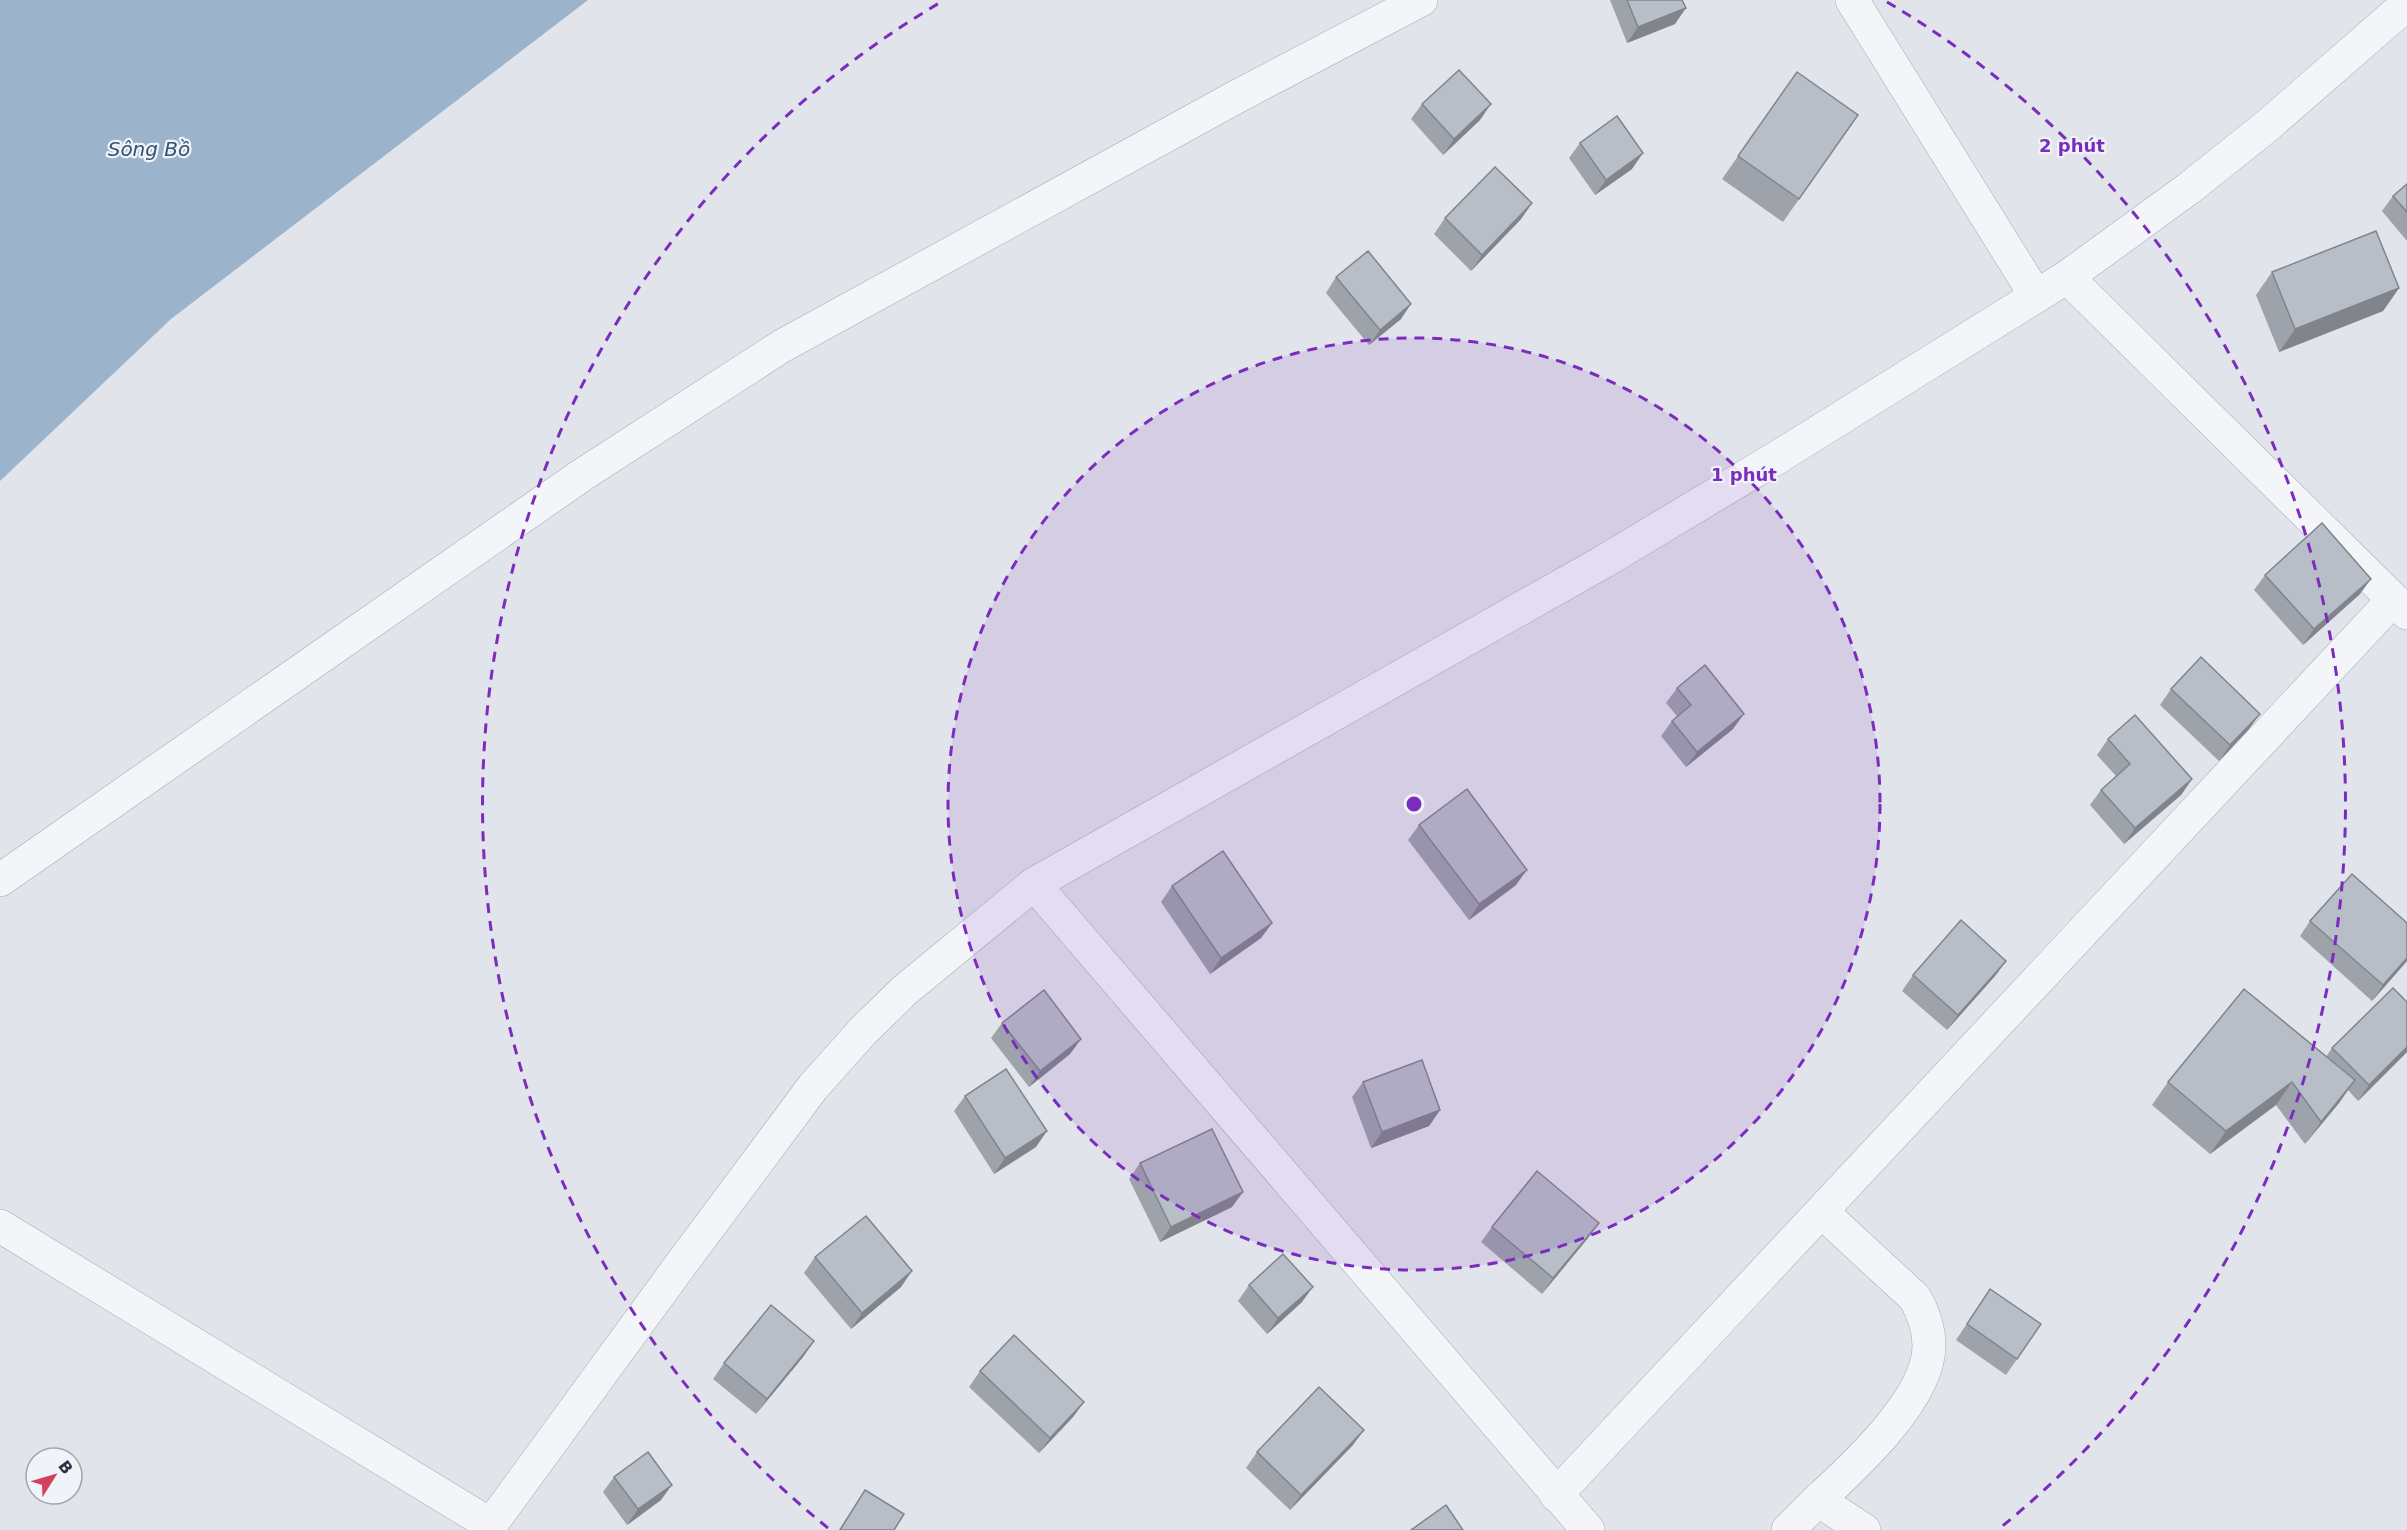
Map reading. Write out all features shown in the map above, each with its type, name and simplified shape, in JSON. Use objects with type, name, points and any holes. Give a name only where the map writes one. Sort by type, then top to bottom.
[{"type":"street","points":[[0,880],[582,475],[782,346],[1238,96],[1421,0]]},
{"type":"street","points":[[1852,0],[2036,296]]},
{"type":"street","points":[[0,1226],[489,1527],[813,1087],[863,1031],[906,990],[1034,884],[1603,562],[1779,457],[2067,277],[2267,126],[2407,4]]},
{"type":"street","points":[[1556,1495],[1822,1212],[2400,607],[2067,277]]},
{"type":"street","points":[[1034,884],[1588,1530]]},
{"type":"street","points":[[1788,1530],[1848,1472],[1899,1417],[1924,1372],[1929,1346],[1923,1311],[1915,1298],[1822,1212]]},
{"type":"street","points":[[1818,1500],[1864,1530]]},
{"type":"water","name":"Sông Bồ","points":[[0,0],[588,0],[171,319],[0,481]]},
{"type":"building","points":[[1627,0],[1682,0],[1686,8],[1638,27]]},
{"type":"building","points":[[1459,70],[1491,104],[1454,139],[1422,104]]},
{"type":"building","points":[[1797,72],[1858,115],[1799,199],[1738,156]]},
{"type":"building","points":[[1617,116],[1643,153],[1606,180],[1580,143]]},
{"type":"building","points":[[1495,167],[1532,203],[1482,255],[1445,218]]},
{"type":"building","points":[[2407,184],[2407,212],[2393,196]]},
{"type":"building","points":[[2376,231],[2399,288],[2295,329],[2272,272]]},
{"type":"building","points":[[1368,251],[1411,304],[1380,330],[1336,277]]},
{"type":"building","points":[[2322,523],[2371,579],[2314,629],[2265,575]]},
{"type":"building","points":[[2201,657],[2260,714],[2230,745],[2171,689]]},
{"type":"building","points":[[1705,665],[1744,714],[1697,752],[1672,721],[1691,705],[1677,688]]},
{"type":"building","points":[[2135,715],[2192,779],[2135,828],[2101,790],[2130,764],[2108,739]]},
{"type":"building","points":[[1467,789],[1527,870],[1479,904],[1419,825]]},
{"type":"building","points":[[1223,851],[1272,923],[1221,958],[1172,886]]},
{"type":"building","points":[[2352,874],[2407,923],[2407,958],[2383,985],[2310,921]]},
{"type":"building","points":[[1961,920],[2006,961],[1958,1015],[1913,975]]},
{"type":"building","points":[[2393,988],[2407,1002],[2407,1047],[2369,1085],[2332,1048]]},
{"type":"building","points":[[2244,989],[2355,1080],[2321,1122],[2292,1082],[2226,1131],[2168,1082]]},
{"type":"building","points":[[1044,990],[1081,1039],[1040,1071],[1002,1023]]},
{"type":"building","points":[[1422,1060],[1440,1110],[1382,1132],[1363,1082]]},
{"type":"building","points":[[1006,1069],[1047,1131],[1005,1158],[965,1096]]},
{"type":"building","points":[[1212,1129],[1243,1192],[1171,1227],[1140,1163]]},
{"type":"building","points":[[1537,1171],[1599,1223],[1553,1278],[1492,1227]]},
{"type":"building","points":[[866,1216],[912,1271],[862,1313],[815,1257]]},
{"type":"building","points":[[1283,1254],[1313,1287],[1278,1318],[1249,1285]]},
{"type":"building","points":[[1990,1289],[2041,1324],[2017,1359],[1967,1324]]},
{"type":"building","points":[[771,1305],[814,1341],[767,1399],[724,1363]]},
{"type":"building","points":[[1014,1335],[1084,1402],[1050,1438],[980,1371]]},
{"type":"building","points":[[1319,1387],[1364,1430],[1301,1495],[1257,1452]]},
{"type":"building","points":[[648,1452],[672,1485],[638,1509],[614,1477]]},
{"type":"building","points":[[865,1490],[904,1514],[894,1530],[840,1530]]},
{"type":"building","points":[[1446,1505],[1463,1530],[1411,1530]]}]
